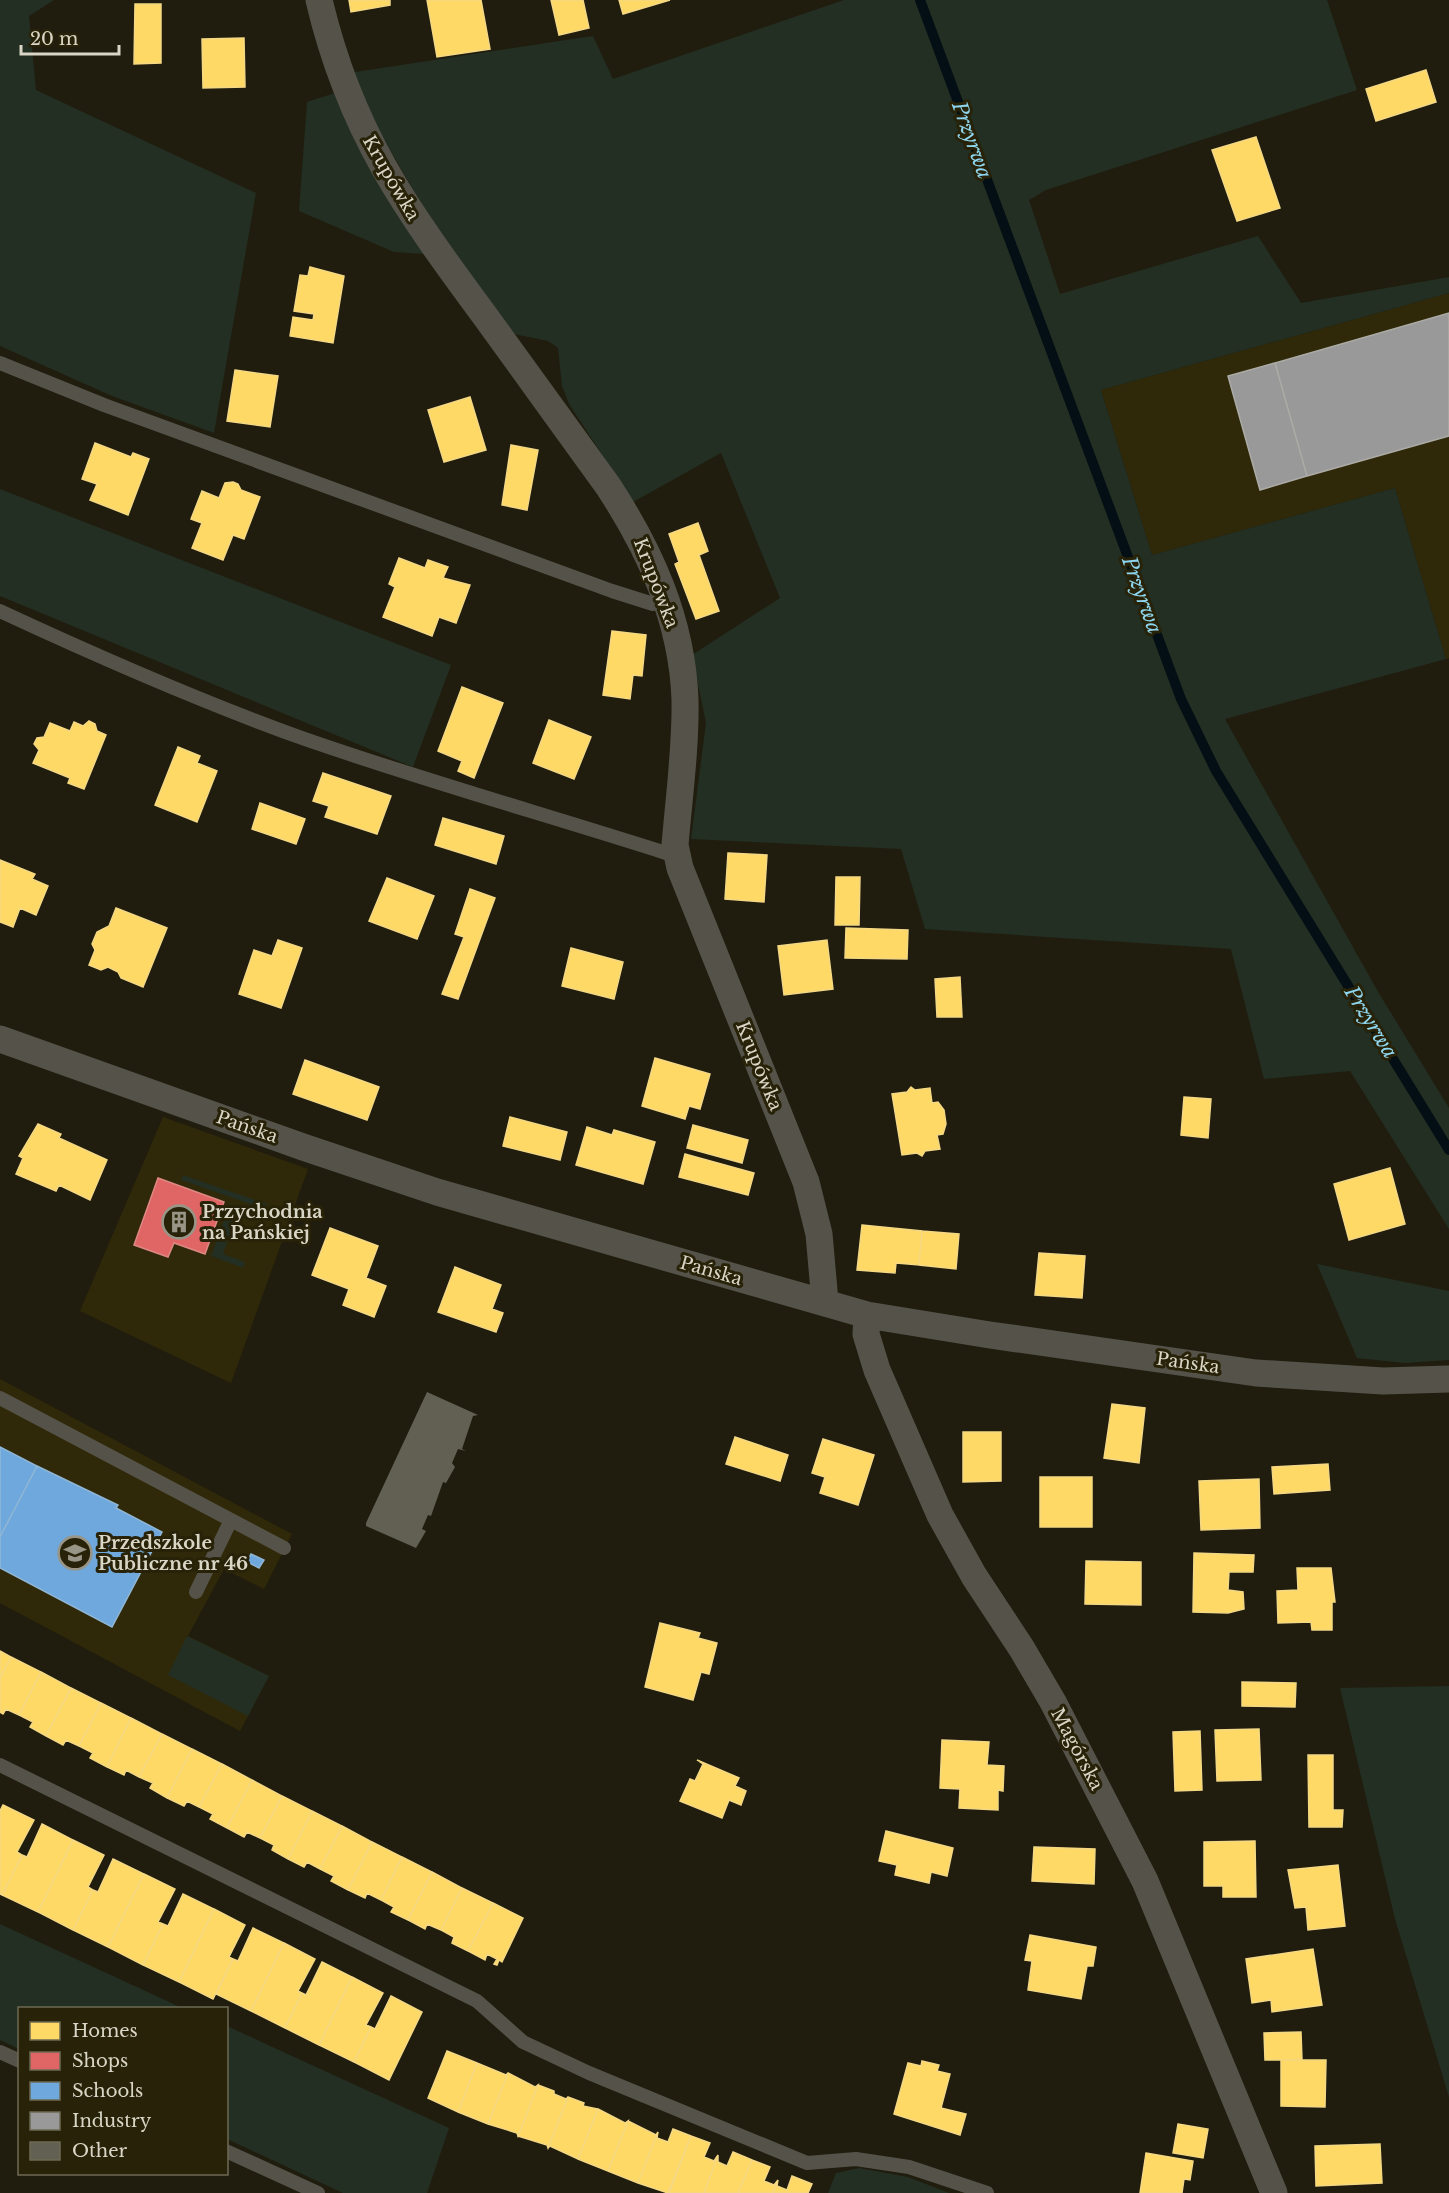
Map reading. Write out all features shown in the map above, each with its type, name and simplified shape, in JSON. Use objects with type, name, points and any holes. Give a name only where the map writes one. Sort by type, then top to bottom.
[{"type":"street","name":"Krupówka","points":[[319,0],[337,69],[355,115],[382,167],[421,229],[632,522],[666,599],[678,643],[685,698],[677,852],[690,895],[806,1182],[819,1234],[825,1302]]},
{"type":"street","name":"Pańska","points":[[0,1039],[303,1147],[437,1192],[867,1315],[1256,1373],[1383,1381],[1449,1379]]},
{"type":"street","name":"Magórska","points":[[867,1315],[866,1334],[877,1370],[940,1515],[1053,1702],[1145,1881],[1274,2193]]},
{"type":"lane","points":[[0,363],[159,426],[601,587],[653,604],[666,599]]},
{"type":"lane","points":[[0,611],[185,694],[302,738],[474,795],[666,853],[677,852]]},
{"type":"lane","points":[[0,1398],[284,1548]]},
{"type":"lane","points":[[196,1592],[231,1520]]},
{"type":"lane","points":[[0,1765],[477,2001],[523,2042],[589,2073],[807,2163],[856,2159],[909,2167],[987,2193]]},
{"type":"lane","points":[[0,2052],[18,2060]]},
{"type":"lane","points":[[228,2152],[318,2193]]},
{"type":"shaded area","points":[[1449,293],[1449,658],[1446,659],[1395,488],[1152,555],[1101,390]]},
{"type":"shaded area","points":[[163,1117],[308,1169],[231,1383],[80,1311]]},
{"type":"shaded area","points":[[0,1379],[292,1534],[264,1589],[224,1569],[188,1636],[269,1676],[240,1731],[0,1603]]},
{"type":"green space","points":[[0,0],[54,0],[29,16],[36,90],[256,193],[214,433],[112,396],[0,346]]},
{"type":"green space","points":[[844,0],[1327,0],[1357,90],[1046,190],[1029,200],[1060,294],[1258,236],[1301,303],[1449,277],[1449,293],[1101,390],[1152,555],[1395,488],[1446,659],[1225,719],[1377,990],[1449,1108],[1449,1229],[1350,1071],[1264,1079],[1231,949],[925,929],[901,849],[691,839],[706,723],[692,655],[780,598],[721,453],[633,502],[569,404],[562,386],[558,348],[548,341],[509,333],[447,248],[349,79],[355,72],[593,36],[613,79]]},
{"type":"green space","points":[[335,93],[391,205],[424,254],[394,252],[299,211],[307,102]]},
{"type":"green space","points":[[0,489],[451,665],[413,767],[0,596]]},
{"type":"green space","points":[[183,1175],[267,1204],[265,1209],[181,1180]]},
{"type":"green space","points":[[230,1204],[239,1207],[223,1254],[245,1262],[243,1268],[211,1256]]},
{"type":"green space","points":[[1317,1264],[1449,1291],[1449,1360],[1405,1363],[1357,1358]]},
{"type":"green space","points":[[187,1636],[269,1676],[248,1716],[168,1675]]},
{"type":"green space","points":[[1449,1686],[1449,2097],[1395,1919],[1340,1688]]},
{"type":"green space","points":[[0,1924],[181,2007],[18,2007],[18,2049],[0,2040]]},
{"type":"green space","points":[[228,2026],[449,2128],[427,2193],[343,2193],[228,2139]]},
{"type":"green space","points":[[859,2168],[908,2177],[949,2193],[828,2193],[836,2173]]},
{"type":"building: Homes","points":[[349,0],[390,0],[390,5],[351,12]]},
{"type":"building: Homes","points":[[427,0],[481,0],[490,49],[437,57]]},
{"type":"building: Homes","points":[[551,0],[583,0],[589,28],[559,35]]},
{"type":"building: Homes","points":[[619,0],[670,0],[623,14]]},
{"type":"building: Homes","points":[[135,4],[161,4],[161,63],[134,64]]},
{"type":"building: Homes","points":[[244,38],[245,87],[203,88],[202,39]]},
{"type":"building: Homes","points":[[1426,70],[1436,102],[1376,121],[1366,89]]},
{"type":"building: Homes","points":[[1256,137],[1280,208],[1237,221],[1212,150]]},
{"type":"building: Homes","points":[[310,267],[344,276],[333,343],[290,336],[293,317],[313,320],[314,314],[294,311],[300,275],[308,276]]},
{"type":"building: Homes","points":[[235,370],[278,376],[270,427],[227,421]]},
{"type":"building: Homes","points":[[470,397],[486,450],[444,462],[428,410]]},
{"type":"building: Homes","points":[[95,443],[131,457],[133,453],[149,459],[128,515],[90,500],[97,484],[82,479]]},
{"type":"building: Homes","points":[[511,445],[538,450],[527,510],[502,505]]},
{"type":"building: Homes","points":[[225,483],[238,484],[241,490],[260,497],[244,539],[233,535],[223,560],[192,548],[202,523],[191,519],[202,491],[219,498]]},
{"type":"building: Homes","points":[[698,523],[708,551],[699,555],[719,611],[696,619],[675,564],[679,562],[669,534]]},
{"type":"building: Homes","points":[[399,558],[425,568],[428,560],[448,567],[443,578],[470,585],[456,623],[439,617],[432,636],[383,617],[395,587],[389,584]]},
{"type":"building: Homes","points":[[612,631],[646,635],[642,676],[633,675],[630,699],[603,695]]},
{"type":"building: Homes","points":[[462,687],[503,703],[474,778],[458,771],[462,761],[438,751]]},
{"type":"building: Homes","points":[[549,720],[591,737],[574,779],[533,763]]},
{"type":"building: Homes","points":[[89,721],[95,724],[97,731],[106,735],[84,789],[68,783],[70,778],[33,763],[39,750],[34,744],[37,738],[44,737],[50,723],[70,731],[74,722],[83,726]]},
{"type":"building: Homes","points":[[178,747],[200,756],[197,763],[217,771],[197,822],[155,805]]},
{"type":"building: Homes","points":[[323,773],[391,796],[377,834],[325,817],[329,806],[313,801]]},
{"type":"building: Homes","points":[[260,803],[305,819],[296,844],[252,829]]},
{"type":"building: Homes","points":[[443,818],[504,836],[496,864],[435,845]]},
{"type":"building: Homes","points":[[728,853],[767,855],[764,902],[725,899]]},
{"type":"building: Homes","points":[[0,860],[35,874],[32,879],[48,886],[36,915],[20,908],[13,927],[0,922]]},
{"type":"building: Homes","points":[[836,877],[860,877],[859,925],[835,925]]},
{"type":"building: Homes","points":[[387,878],[434,896],[417,939],[369,921]]},
{"type":"building: Homes","points":[[470,889],[495,898],[458,999],[442,994],[464,937],[455,934]]},
{"type":"building: Homes","points":[[116,908],[167,928],[143,987],[121,978],[118,972],[108,967],[101,970],[89,965],[95,950],[92,944],[97,932],[109,926]]},
{"type":"building: Homes","points":[[846,928],[908,930],[907,959],[845,958]]},
{"type":"building: Homes","points":[[278,940],[302,948],[281,1008],[239,994],[254,950],[272,956]]},
{"type":"building: Homes","points":[[827,940],[833,989],[784,995],[778,946]]},
{"type":"building: Homes","points":[[571,948],[623,962],[614,999],[562,986]]},
{"type":"building: Homes","points":[[960,977],[962,1017],[937,1017],[935,979]]},
{"type":"building: Homes","points":[[655,1058],[710,1074],[700,1109],[689,1106],[685,1119],[642,1106]]},
{"type":"building: Homes","points":[[305,1060],[379,1087],[367,1120],[293,1094]]},
{"type":"building: Homes","points":[[911,1087],[915,1090],[930,1088],[932,1103],[938,1102],[944,1110],[946,1124],[943,1134],[937,1135],[940,1149],[925,1151],[922,1156],[917,1153],[902,1155],[892,1094],[907,1092]]},
{"type":"building: Homes","points":[[1184,1097],[1211,1099],[1208,1138],[1181,1135]]},
{"type":"building: Homes","points":[[510,1117],[567,1132],[560,1160],[503,1146]]},
{"type":"building: Homes","points":[[38,1124],[61,1134],[59,1138],[107,1160],[90,1200],[59,1185],[56,1191],[16,1174],[23,1158],[19,1156]]},
{"type":"building: Homes","points":[[693,1125],[748,1140],[742,1163],[687,1148]]},
{"type":"building: Homes","points":[[587,1127],[612,1135],[614,1130],[655,1142],[643,1184],[576,1165]]},
{"type":"building: Homes","points":[[685,1154],[754,1173],[748,1195],[679,1177]]},
{"type":"building: Homes","points":[[1390,1168],[1405,1224],[1349,1240],[1334,1184]]},
{"type":"building: Homes","points":[[862,1225],[922,1231],[919,1265],[896,1263],[895,1273],[857,1270]]},
{"type":"building: Homes","points":[[330,1228],[378,1246],[366,1278],[386,1286],[374,1317],[343,1305],[349,1289],[312,1275]]},
{"type":"building: Homes","points":[[922,1231],[959,1234],[956,1269],[919,1265]]},
{"type":"building: Homes","points":[[1039,1253],[1085,1256],[1082,1298],[1035,1295]]},
{"type":"building: Homes","points":[[455,1267],[501,1285],[492,1309],[503,1313],[496,1332],[438,1312]]},
{"type":"building: Homes","points":[[1112,1404],[1145,1408],[1139,1463],[1104,1458]]},
{"type":"building: Homes","points":[[963,1432],[1001,1432],[1001,1481],[963,1482]]},
{"type":"building: Homes","points":[[735,1437],[788,1455],[780,1481],[726,1464]]},
{"type":"building: Homes","points":[[823,1439],[874,1455],[858,1505],[820,1493],[825,1477],[812,1473]]},
{"type":"building: Homes","points":[[1328,1464],[1330,1490],[1274,1494],[1272,1467]]},
{"type":"building: Homes","points":[[1040,1477],[1092,1477],[1092,1527],[1040,1527]]},
{"type":"building: Homes","points":[[1259,1479],[1260,1528],[1201,1530],[1199,1481]]},
{"type":"building: Homes","points":[[1194,1553],[1254,1555],[1253,1572],[1229,1572],[1228,1590],[1243,1592],[1244,1609],[1228,1613],[1193,1612]]},
{"type":"building: Homes","points":[[1086,1561],[1141,1562],[1141,1605],[1085,1604]]},
{"type":"building: Homes","points":[[1297,1568],[1331,1568],[1335,1602],[1332,1602],[1332,1630],[1312,1630],[1311,1622],[1278,1623],[1277,1591],[1298,1590]]},
{"type":"building: Homes","points":[[660,1623],[700,1633],[698,1638],[717,1643],[709,1674],[701,1672],[693,1700],[645,1687]]},
{"type":"building: Homes","points":[[0,1651],[11,1657],[0,1678]]},
{"type":"building: Homes","points":[[11,1657],[41,1672],[19,1715],[6,1709],[3,1714],[0,1712],[0,1678]]},
{"type":"building: Homes","points":[[41,1672],[71,1688],[46,1736],[30,1727],[33,1722],[19,1715]]},
{"type":"building: Homes","points":[[1242,1682],[1296,1683],[1295,1707],[1242,1706]]},
{"type":"building: Homes","points":[[71,1688],[101,1703],[79,1746],[66,1740],[63,1745],[46,1736]]},
{"type":"building: Homes","points":[[101,1703],[131,1718],[107,1767],[90,1758],[93,1753],[79,1746]]},
{"type":"building: Homes","points":[[131,1718],[162,1734],[139,1777],[126,1770],[124,1775],[107,1767]]},
{"type":"building: Homes","points":[[1259,1729],[1261,1780],[1217,1781],[1215,1730]]},
{"type":"building: Homes","points":[[1200,1731],[1202,1790],[1175,1791],[1173,1732]]},
{"type":"building: Homes","points":[[162,1734],[192,1749],[167,1798],[150,1788],[153,1783],[139,1777]]},
{"type":"building: Homes","points":[[942,1740],[989,1742],[987,1765],[1004,1766],[1003,1791],[998,1790],[998,1810],[959,1808],[960,1789],[940,1788]]},
{"type":"building: Homes","points":[[192,1749],[222,1764],[199,1807],[187,1801],[184,1806],[167,1798]]},
{"type":"building: Homes","points":[[1308,1755],[1333,1755],[1333,1810],[1343,1810],[1342,1827],[1309,1827]]},
{"type":"building: Homes","points":[[697,1760],[739,1778],[735,1786],[746,1791],[741,1805],[729,1800],[722,1818],[680,1801],[690,1779],[695,1781],[703,1764]]},
{"type":"building: Homes","points":[[222,1764],[252,1780],[227,1828],[210,1819],[213,1814],[199,1807]]},
{"type":"building: Homes","points":[[252,1780],[282,1796],[260,1838],[247,1832],[244,1837],[227,1828]]},
{"type":"building: Homes","points":[[282,1796],[312,1811],[288,1859],[272,1850],[274,1845],[260,1838]]},
{"type":"building: Homes","points":[[3,1805],[34,1820],[17,1852],[22,1855],[2,1895],[0,1894],[0,1811]]},
{"type":"building: Homes","points":[[312,1811],[342,1826],[320,1869],[307,1862],[304,1867],[288,1859]]},
{"type":"building: Homes","points":[[42,1824],[73,1840],[38,1912],[2,1895],[22,1855],[27,1857]]},
{"type":"building: Homes","points":[[342,1826],[372,1842],[348,1890],[331,1881],[334,1876],[320,1869]]},
{"type":"building: Homes","points":[[886,1831],[953,1848],[947,1876],[931,1872],[929,1883],[895,1875],[897,1865],[879,1861]]},
{"type":"building: Homes","points":[[73,1840],[104,1855],[88,1887],[93,1890],[73,1930],[38,1912]]},
{"type":"building: Homes","points":[[1255,1841],[1256,1897],[1223,1897],[1223,1886],[1204,1886],[1204,1842]]},
{"type":"building: Homes","points":[[372,1842],[402,1857],[381,1900],[367,1893],[365,1898],[348,1890]]},
{"type":"building: Homes","points":[[1034,1847],[1095,1849],[1094,1884],[1032,1881]]},
{"type":"building: Homes","points":[[402,1857],[432,1872],[408,1920],[391,1912],[394,1907],[381,1900]]},
{"type":"building: Homes","points":[[113,1859],[144,1874],[108,1947],[73,1930],[93,1890],[98,1892]]},
{"type":"building: Homes","points":[[1338,1865],[1345,1926],[1308,1930],[1306,1907],[1295,1908],[1288,1870]]},
{"type":"building: Homes","points":[[432,1872],[462,1888],[441,1930],[427,1924],[425,1929],[408,1920]]},
{"type":"building: Homes","points":[[144,1874],[175,1889],[158,1922],[163,1924],[143,1965],[108,1947]]},
{"type":"building: Homes","points":[[462,1888],[493,1903],[468,1951],[452,1943],[454,1937],[441,1930]]},
{"type":"building: Homes","points":[[183,1894],[214,1909],[179,1982],[143,1965],[163,1924],[168,1926]]},
{"type":"building: Homes","points":[[493,1903],[523,1918],[502,1962],[499,1960],[497,1965],[494,1964],[497,1959],[487,1954],[485,1960],[468,1951]]},
{"type":"building: Homes","points":[[214,1909],[245,1925],[229,1957],[233,1959],[213,1999],[179,1982]]},
{"type":"building: Homes","points":[[253,1928],[284,1943],[251,2011],[216,1994],[233,1959],[238,1961]]},
{"type":"building: Homes","points":[[1030,1935],[1096,1947],[1093,1966],[1087,1966],[1081,1999],[1028,1990],[1032,1961],[1025,1960]]},
{"type":"building: Homes","points":[[284,1943],[315,1959],[298,1991],[302,1993],[285,2028],[251,2011]]},
{"type":"building: Homes","points":[[1313,1949],[1322,2005],[1272,2012],[1271,2000],[1252,2003],[1246,1959]]},
{"type":"building: Homes","points":[[322,1962],[352,1977],[319,2045],[285,2028],[302,1993],[306,1995]]},
{"type":"building: Homes","points":[[352,1977],[383,1993],[366,2025],[371,2027],[354,2062],[319,2045]]},
{"type":"building: Homes","points":[[391,1996],[422,2012],[389,2080],[354,2062],[371,2027],[375,2029]]},
{"type":"building: Homes","points":[[1301,2032],[1302,2060],[1265,2060],[1264,2033]]},
{"type":"building: Homes","points":[[447,2051],[477,2063],[458,2112],[428,2098]]},
{"type":"building: Homes","points":[[1281,2060],[1326,2060],[1325,2107],[1281,2106]]},
{"type":"building: Homes","points":[[922,2061],[939,2065],[937,2071],[950,2074],[941,2108],[966,2114],[960,2135],[894,2114],[908,2063],[921,2066]]},
{"type":"building: Homes","points":[[477,2063],[506,2075],[508,2073],[488,2124],[458,2112]]},
{"type":"building: Homes","points":[[508,2073],[535,2087],[538,2085],[518,2136],[517,2133],[488,2124]]},
{"type":"building: Homes","points":[[538,2085],[566,2099],[568,2097],[548,2148],[547,2145],[518,2136]]},
{"type":"building: Homes","points":[[568,2097],[584,2103],[583,2106],[598,2109],[578,2159],[550,2146],[548,2148]]},
{"type":"building: Homes","points":[[598,2109],[625,2123],[628,2121],[608,2171],[578,2159]]},
{"type":"building: Homes","points":[[628,2121],[656,2135],[658,2132],[638,2183],[608,2171]]},
{"type":"building: Homes","points":[[1178,2124],[1208,2129],[1203,2158],[1173,2153]]},
{"type":"building: Homes","points":[[673,2129],[691,2136],[668,2193],[638,2183],[658,2132],[657,2138],[668,2142]]},
{"type":"building: Homes","points":[[691,2136],[710,2143],[704,2157],[714,2161],[718,2155],[704,2193],[669,2193]]},
{"type":"building: Homes","points":[[1380,2144],[1382,2183],[1316,2186],[1315,2146]]},
{"type":"building: Homes","points":[[733,2152],[752,2160],[738,2193],[704,2193],[718,2155],[718,2162],[727,2166]]},
{"type":"building: Homes","points":[[1146,2153],[1193,2161],[1190,2180],[1184,2179],[1182,2193],[1140,2193]]},
{"type":"building: Homes","points":[[752,2160],[770,2167],[764,2181],[774,2185],[778,2180],[773,2193],[738,2193]]},
{"type":"building: Homes","points":[[792,2176],[812,2184],[808,2193],[773,2193],[778,2180],[777,2186],[787,2190]]},
{"type":"building: Shops","name":"Przychodnia na Pańskiej","points":[[158,1178],[224,1202],[205,1254],[174,1243],[168,1257],[134,1245]]},
{"type":"building: Schools","points":[[0,1447],[37,1466],[0,1537]]},
{"type":"building: Schools","name":"Przedszkole Publiczne nr 46","points":[[37,1466],[118,1505],[116,1508],[162,1532],[112,1627],[0,1568],[0,1537]]},
{"type":"building: Schools","points":[[251,1554],[264,1560],[259,1568],[247,1562]]},
{"type":"building: Industry","points":[[1449,313],[1449,436],[1307,476],[1275,363]]},
{"type":"building: Industry","points":[[1275,363],[1307,476],[1260,490],[1228,376]]},
{"type":"building: Other","points":[[427,1392],[478,1415],[473,1416],[462,1449],[466,1451],[458,1449],[452,1463],[455,1467],[446,1483],[443,1482],[431,1516],[428,1515],[422,1529],[426,1531],[416,1548],[366,1526],[366,1523]]},
{"type":"waterway","name":"Przyrwa","points":[[920,0],[1181,699],[1216,771],[1449,1150]]},
{"type":"place","name":"Przychodnia na Pańskiej","points":[[179,1222]]},
{"type":"place","name":"Przedszkole Publiczne nr 46","points":[[75,1553]]}]
